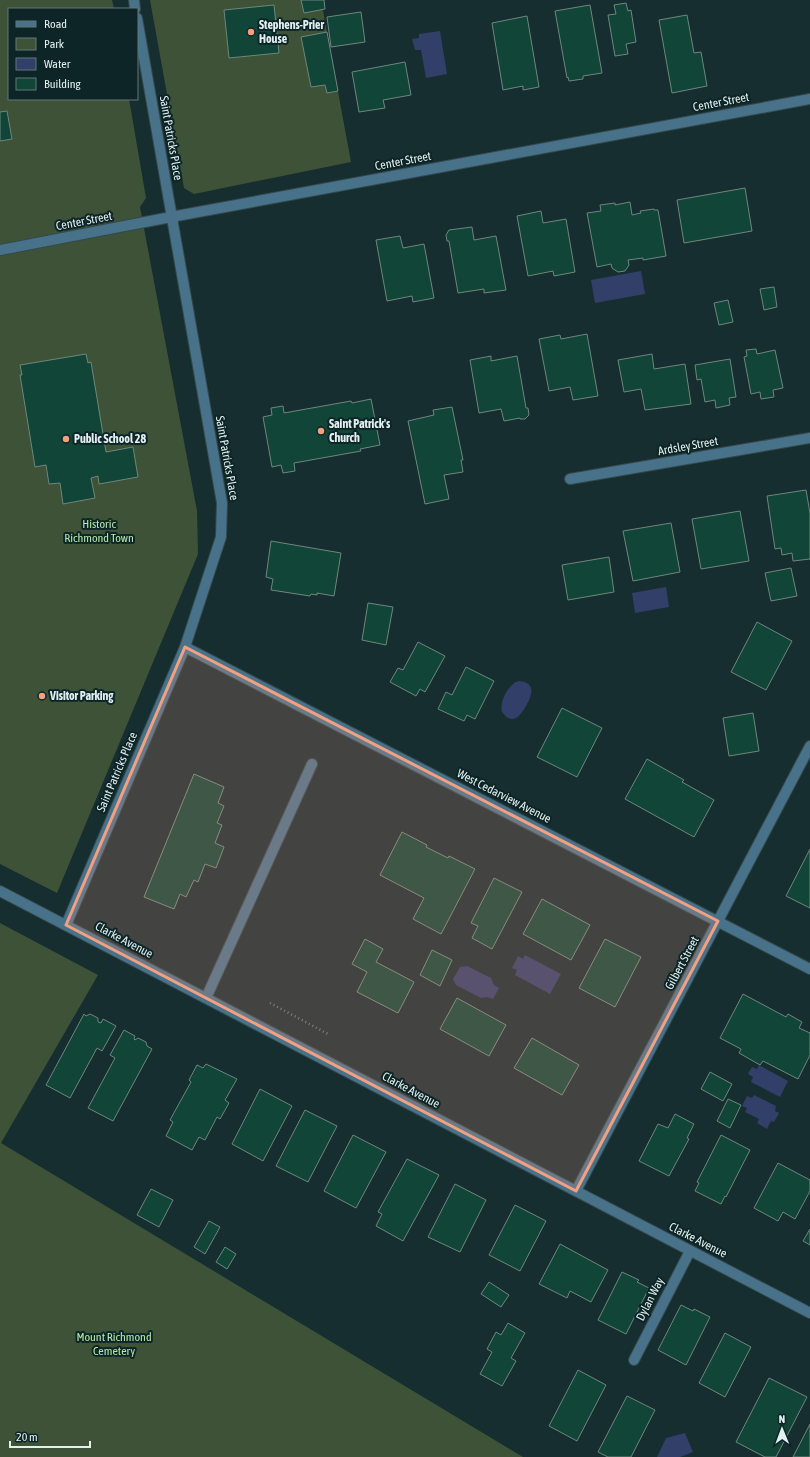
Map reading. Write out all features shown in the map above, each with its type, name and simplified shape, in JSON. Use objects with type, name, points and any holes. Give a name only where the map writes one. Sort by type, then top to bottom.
[{"type":"street","name":"Saint Patricks Place","points":[[66,925],[185,646],[221,537],[222,503],[138,24]]},
{"type":"street","name":"Center Street","points":[[0,250],[810,99]]},
{"type":"street","name":"Ardsley Street","points":[[570,479],[810,438]]},
{"type":"street","name":"West Cedarview Avenue","points":[[185,646],[810,969]]},
{"type":"street","name":"Gilbert Street","points":[[576,1191],[810,746]]},
{"type":"street","points":[[206,998],[312,764]]},
{"type":"street","name":"Clarke Avenue","points":[[0,891],[810,1313]]},
{"type":"street","name":"Dylan Way","points":[[634,1360],[690,1251]]},
{"type":"path","points":[[270,1003],[328,1034]]},
{"type":"highlighted area","points":[[185,647],[718,921],[576,1191],[66,925]]},
{"type":"green space","name":"Historic Richmond Town","points":[[0,0],[112,0],[114,8],[8,8],[8,100],[129,100],[146,198],[140,207],[197,511],[198,554],[57,893],[0,864]]},
{"type":"green space","points":[[150,0],[321,0],[351,162],[194,194],[184,188]]},
{"type":"green space","name":"Mount Richmond Cemetery","points":[[0,923],[98,975],[1,1143],[523,1457],[0,1457]]},
{"type":"water","points":[[440,31],[447,74],[426,78],[421,50],[415,50],[412,39],[419,38],[419,34]]},
{"type":"water","points":[[641,271],[645,294],[595,303],[591,280]]},
{"type":"water","points":[[666,587],[669,607],[635,613],[632,593]]},
{"type":"water","points":[[519,681],[530,686],[531,696],[525,708],[519,715],[516,718],[510,719],[502,712],[501,708],[503,698],[508,689],[515,682]]},
{"type":"water","points":[[525,955],[561,974],[550,994],[515,975],[517,970],[512,968],[518,956],[523,959]]},
{"type":"water","points":[[467,966],[491,978],[494,985],[499,988],[493,999],[487,997],[481,998],[456,985],[453,979],[460,967]]},
{"type":"water","points":[[759,1065],[788,1081],[780,1097],[751,1082],[753,1077],[748,1074],[752,1067],[757,1069]]},
{"type":"water","points":[[754,1095],[776,1106],[775,1111],[779,1113],[774,1122],[771,1121],[767,1129],[757,1123],[759,1119],[745,1112],[747,1108],[742,1106],[747,1096],[752,1098]]},
{"type":"water","points":[[685,1433],[693,1452],[680,1457],[657,1457],[666,1438]]},
{"type":"building","points":[[301,0],[324,0],[325,9],[304,13]]},
{"type":"building","points":[[626,3],[628,11],[631,10],[636,42],[626,44],[628,54],[615,56],[608,15],[616,14],[614,5]]},
{"type":"building","name":"Stephens-Prier House","points":[[274,5],[279,53],[229,58],[224,10]]},
{"type":"building","points":[[590,5],[602,73],[583,76],[583,79],[569,81],[568,77],[567,78],[555,11]]},
{"type":"building","points":[[361,12],[365,42],[331,47],[327,17]]},
{"type":"building","points":[[687,15],[694,53],[701,52],[707,86],[672,93],[659,20]]},
{"type":"building","points":[[527,16],[539,87],[523,90],[523,86],[503,90],[492,23]]},
{"type":"building","points":[[327,32],[338,91],[327,93],[325,85],[311,87],[301,37]]},
{"type":"building","points":[[405,62],[411,95],[383,100],[385,108],[359,112],[352,72]]},
{"type":"building","points":[[7,111],[12,139],[0,141],[0,112]]},
{"type":"building","points":[[745,188],[752,231],[684,243],[677,200]]},
{"type":"building","points":[[630,202],[632,215],[641,213],[640,211],[654,209],[658,210],[666,256],[643,260],[643,258],[628,260],[629,265],[625,271],[618,272],[612,268],[611,264],[597,267],[587,213],[601,211],[600,205],[615,203],[615,205]]},
{"type":"building","points":[[541,211],[543,223],[566,219],[575,272],[554,276],[553,271],[528,276],[517,216]]},
{"type":"building","points":[[472,227],[474,240],[496,236],[506,290],[484,293],[484,289],[458,293],[449,241],[447,241],[446,235],[449,230]]},
{"type":"building","points":[[400,236],[403,248],[424,244],[434,298],[413,302],[412,296],[387,301],[376,240]]},
{"type":"building","points":[[774,287],[777,307],[764,310],[760,289]]},
{"type":"building","points":[[728,300],[733,322],[719,325],[714,303]]},
{"type":"building","points":[[587,334],[598,396],[573,400],[570,387],[549,391],[539,339],[560,335],[561,339]]},
{"type":"building","points":[[756,349],[757,354],[775,350],[783,388],[773,390],[774,397],[761,399],[760,392],[751,394],[744,357],[747,356],[746,350]]},
{"type":"building","points":[[86,354],[88,363],[91,362],[106,452],[133,447],[138,477],[99,484],[98,476],[91,478],[95,498],[63,504],[60,483],[49,484],[46,465],[35,467],[20,375],[22,375],[20,365]]},
{"type":"building","points":[[652,354],[654,369],[685,364],[691,404],[645,410],[641,389],[624,392],[618,360]]},
{"type":"building","points":[[491,356],[491,361],[517,356],[526,408],[528,408],[529,415],[525,419],[520,418],[504,421],[501,409],[479,413],[470,360]]},
{"type":"building","points":[[730,359],[736,397],[729,398],[730,405],[716,408],[715,400],[705,402],[701,379],[697,380],[695,365]]},
{"type":"building","name":"Saint Patrick's Church","points":[[371,399],[380,445],[360,449],[361,451],[294,463],[295,471],[283,473],[281,465],[272,467],[263,417],[272,415],[271,408],[283,406],[284,413],[351,401],[352,403]]},
{"type":"building","points":[[452,407],[463,460],[461,460],[463,472],[444,475],[449,499],[425,504],[408,421],[434,415],[433,410]]},
{"type":"building","points":[[806,490],[810,513],[810,559],[793,561],[792,553],[782,555],[781,548],[775,549],[767,496]]},
{"type":"building","points":[[740,511],[749,561],[701,569],[692,519]]},
{"type":"building","points":[[671,523],[680,572],[633,581],[623,531]]},
{"type":"building","points":[[271,541],[341,553],[334,596],[317,593],[317,595],[311,594],[310,596],[271,590],[273,579],[266,577]]},
{"type":"building","points":[[609,557],[614,592],[568,600],[562,565]]},
{"type":"building","points":[[791,568],[797,596],[771,601],[765,573]]},
{"type":"building","points":[[368,603],[393,607],[386,645],[362,640]]},
{"type":"building","points":[[757,622],[792,641],[766,690],[731,672]]},
{"type":"building","points":[[418,642],[445,656],[425,692],[420,689],[416,696],[390,682],[398,668],[403,670]]},
{"type":"building","points":[[466,667],[494,681],[475,719],[467,715],[464,721],[438,709],[446,692],[452,695]]},
{"type":"building","points":[[562,708],[602,728],[577,777],[537,757]]},
{"type":"building","points":[[753,713],[759,751],[729,756],[723,718]]},
{"type":"building","points":[[647,759],[684,780],[682,782],[714,800],[694,837],[625,799]]},
{"type":"building","points":[[194,774],[224,787],[218,803],[224,806],[217,823],[222,825],[215,843],[224,847],[216,868],[205,864],[198,882],[194,880],[186,897],[180,894],[174,909],[144,897]]},
{"type":"building","points":[[402,832],[427,845],[426,847],[448,858],[449,856],[475,869],[441,934],[413,919],[424,898],[380,875]]},
{"type":"building","points":[[810,849],[810,908],[786,896]]},
{"type":"building","points":[[494,878],[522,892],[492,949],[472,938],[478,926],[471,923]]},
{"type":"building","points":[[542,899],[590,925],[571,960],[523,934]]},
{"type":"building","points":[[365,939],[383,949],[376,962],[414,982],[398,1013],[357,992],[367,972],[352,964]]},
{"type":"building","points":[[605,939],[641,957],[615,1007],[579,988]]},
{"type":"building","points":[[432,950],[452,960],[440,986],[420,975]]},
{"type":"building","points":[[743,994],[786,1017],[788,1014],[802,1022],[799,1028],[810,1033],[810,1055],[798,1079],[763,1061],[760,1065],[739,1053],[741,1049],[720,1038]]},
{"type":"building","points":[[457,998],[506,1025],[489,1056],[440,1029]]},
{"type":"building","points":[[84,1014],[86,1016],[90,1014],[98,1018],[98,1022],[101,1023],[103,1019],[116,1026],[102,1051],[97,1048],[70,1098],[46,1085]]},
{"type":"building","points":[[124,1030],[135,1036],[135,1040],[138,1038],[146,1042],[147,1046],[152,1049],[113,1121],[88,1108],[115,1058],[110,1055]]},
{"type":"building","points":[[532,1038],[579,1065],[562,1095],[514,1068]]},
{"type":"building","points":[[206,1064],[237,1079],[225,1100],[229,1103],[220,1119],[217,1117],[205,1140],[199,1137],[192,1150],[166,1136],[173,1122],[170,1120],[191,1082],[189,1080],[197,1065],[203,1068]]},
{"type":"building","points":[[710,1072],[732,1084],[723,1101],[701,1089]]},
{"type":"building","points":[[260,1089],[292,1106],[263,1161],[232,1144]]},
{"type":"building","points":[[728,1099],[741,1105],[730,1128],[717,1121]]},
{"type":"building","points":[[305,1110],[337,1126],[308,1182],[276,1166]]},
{"type":"building","points":[[675,1114],[694,1124],[687,1138],[689,1139],[669,1176],[639,1161],[658,1124],[668,1128]]},
{"type":"building","points":[[353,1135],[386,1152],[356,1208],[324,1191]]},
{"type":"building","points":[[721,1135],[750,1150],[721,1204],[695,1191],[699,1183],[697,1182]]},
{"type":"building","points":[[407,1159],[439,1175],[403,1241],[376,1226],[382,1214],[378,1212]]},
{"type":"building","points":[[778,1163],[810,1180],[810,1191],[795,1219],[783,1212],[778,1221],[754,1208]]},
{"type":"building","points":[[455,1184],[486,1200],[460,1252],[428,1237]]},
{"type":"building","points":[[151,1189],[173,1200],[159,1227],[137,1215]]},
{"type":"building","points":[[515,1205],[546,1221],[520,1271],[489,1255]]},
{"type":"building","points":[[209,1221],[220,1227],[205,1254],[194,1247]]},
{"type":"building","points":[[810,1229],[810,1245],[803,1241]]},
{"type":"building","points":[[560,1244],[608,1270],[591,1302],[570,1291],[567,1298],[539,1284]]},
{"type":"building","points":[[225,1247],[236,1254],[227,1269],[216,1262]]},
{"type":"building","points":[[622,1272],[639,1280],[637,1282],[649,1288],[626,1334],[598,1320]]},
{"type":"building","points":[[489,1282],[509,1295],[501,1307],[481,1294]]},
{"type":"building","points":[[681,1305],[693,1311],[694,1309],[710,1317],[686,1365],[658,1350]]},
{"type":"building","points":[[508,1323],[525,1333],[511,1358],[516,1361],[502,1386],[480,1374],[492,1352],[487,1349],[496,1332],[501,1335]]},
{"type":"building","points":[[725,1333],[751,1347],[725,1397],[699,1383]]},
{"type":"building","points":[[578,1370],[606,1385],[577,1441],[549,1426]]},
{"type":"building","points":[[769,1378],[807,1397],[776,1457],[765,1457],[736,1442]]},
{"type":"building","points":[[627,1396],[655,1410],[631,1457],[608,1457],[598,1452]]},
{"type":"building","points":[[810,1424],[810,1457],[793,1457]]},
{"type":"place","name":"Stephens-Prier House","points":[[251,32]]},
{"type":"place","name":"Saint Patrick's Church","points":[[321,431]]},
{"type":"place","name":"Public School 28","points":[[66,439]]},
{"type":"place","name":"Visitor Parking","points":[[42,696]]}]
